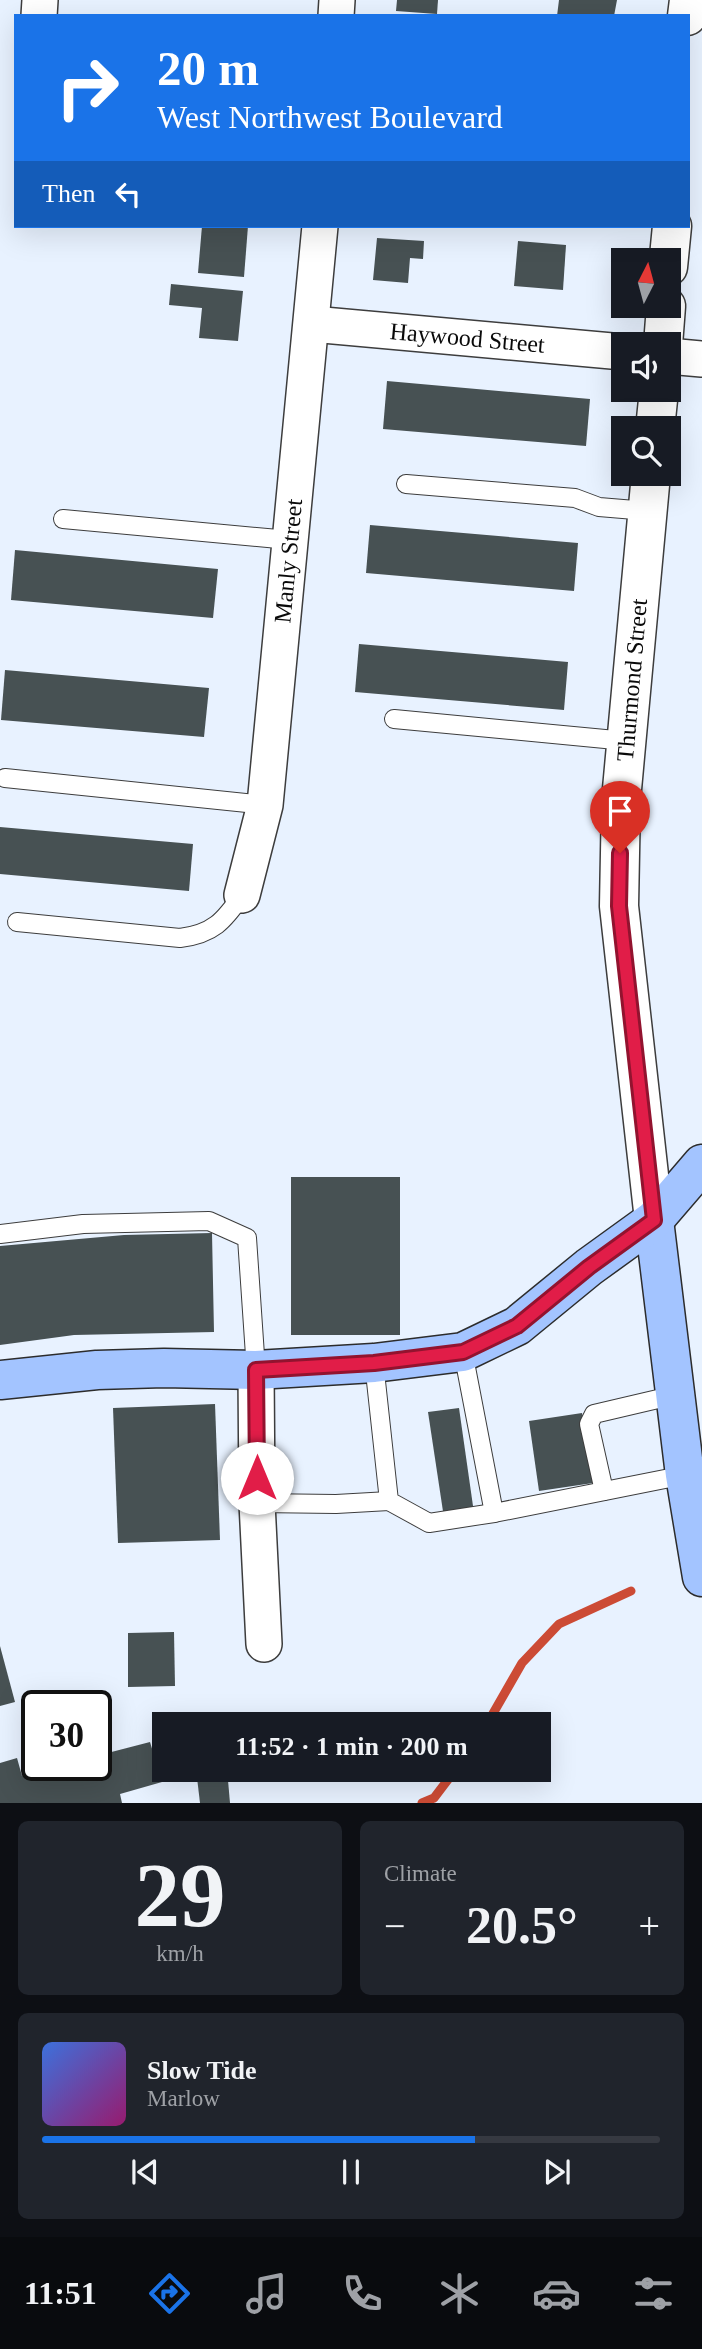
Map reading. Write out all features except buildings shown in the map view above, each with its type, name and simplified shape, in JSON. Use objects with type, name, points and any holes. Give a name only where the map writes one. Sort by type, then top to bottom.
[{"type":"main road","points":[[0,1380],[97,1370],[256,1370],[374,1363],[463,1352],[517,1326],[589,1267],[654,1220],[702,1164]]},
{"type":"main road","points":[[654,1220],[685,1475],[702,1577]]},
{"type":"street","name":"Manly Street","points":[[242,895],[265,805],[320,228]]},
{"type":"street","points":[[670,248],[672,228]]},
{"type":"street","name":"Haywood Street","points":[[312,324],[611,351]]},
{"type":"street","points":[[681,357],[702,359]]},
{"type":"street","name":"Thurmond Street","points":[[649,493],[621,800],[619,906],[654,1220]]},
{"type":"street","points":[[256,1370],[257,1503],[264,1644]]},
{"type":"lane","points":[[406,484],[575,498],[599,507],[649,493]]},
{"type":"lane","points":[[63,519],[289,540]]},
{"type":"lane","points":[[394,719],[626,741]]},
{"type":"lane","points":[[5,778],[265,805]]},
{"type":"lane","points":[[17,922],[180,938],[199,936],[224,920],[242,895]]},
{"type":"lane","points":[[0,1234],[83,1224],[209,1221],[247,1238],[256,1370]]},
{"type":"lane","points":[[463,1352],[494,1513]]},
{"type":"lane","points":[[374,1363],[389,1501]]},
{"type":"lane","points":[[604,1491],[589,1424],[594,1414],[675,1395]]},
{"type":"lane","points":[[257,1503],[336,1504],[389,1501],[429,1523],[494,1513],[685,1475]]},
{"type":"waterway","points":[[494,1712],[522,1663],[559,1624],[631,1591]]},
{"type":"waterway","points":[[422,1803],[434,1798],[446,1782]]},
{"type":"route","points":[[257,1478],[256,1370],[374,1363],[463,1352],[517,1326],[589,1267],[654,1220],[619,906],[620,853]]}]
